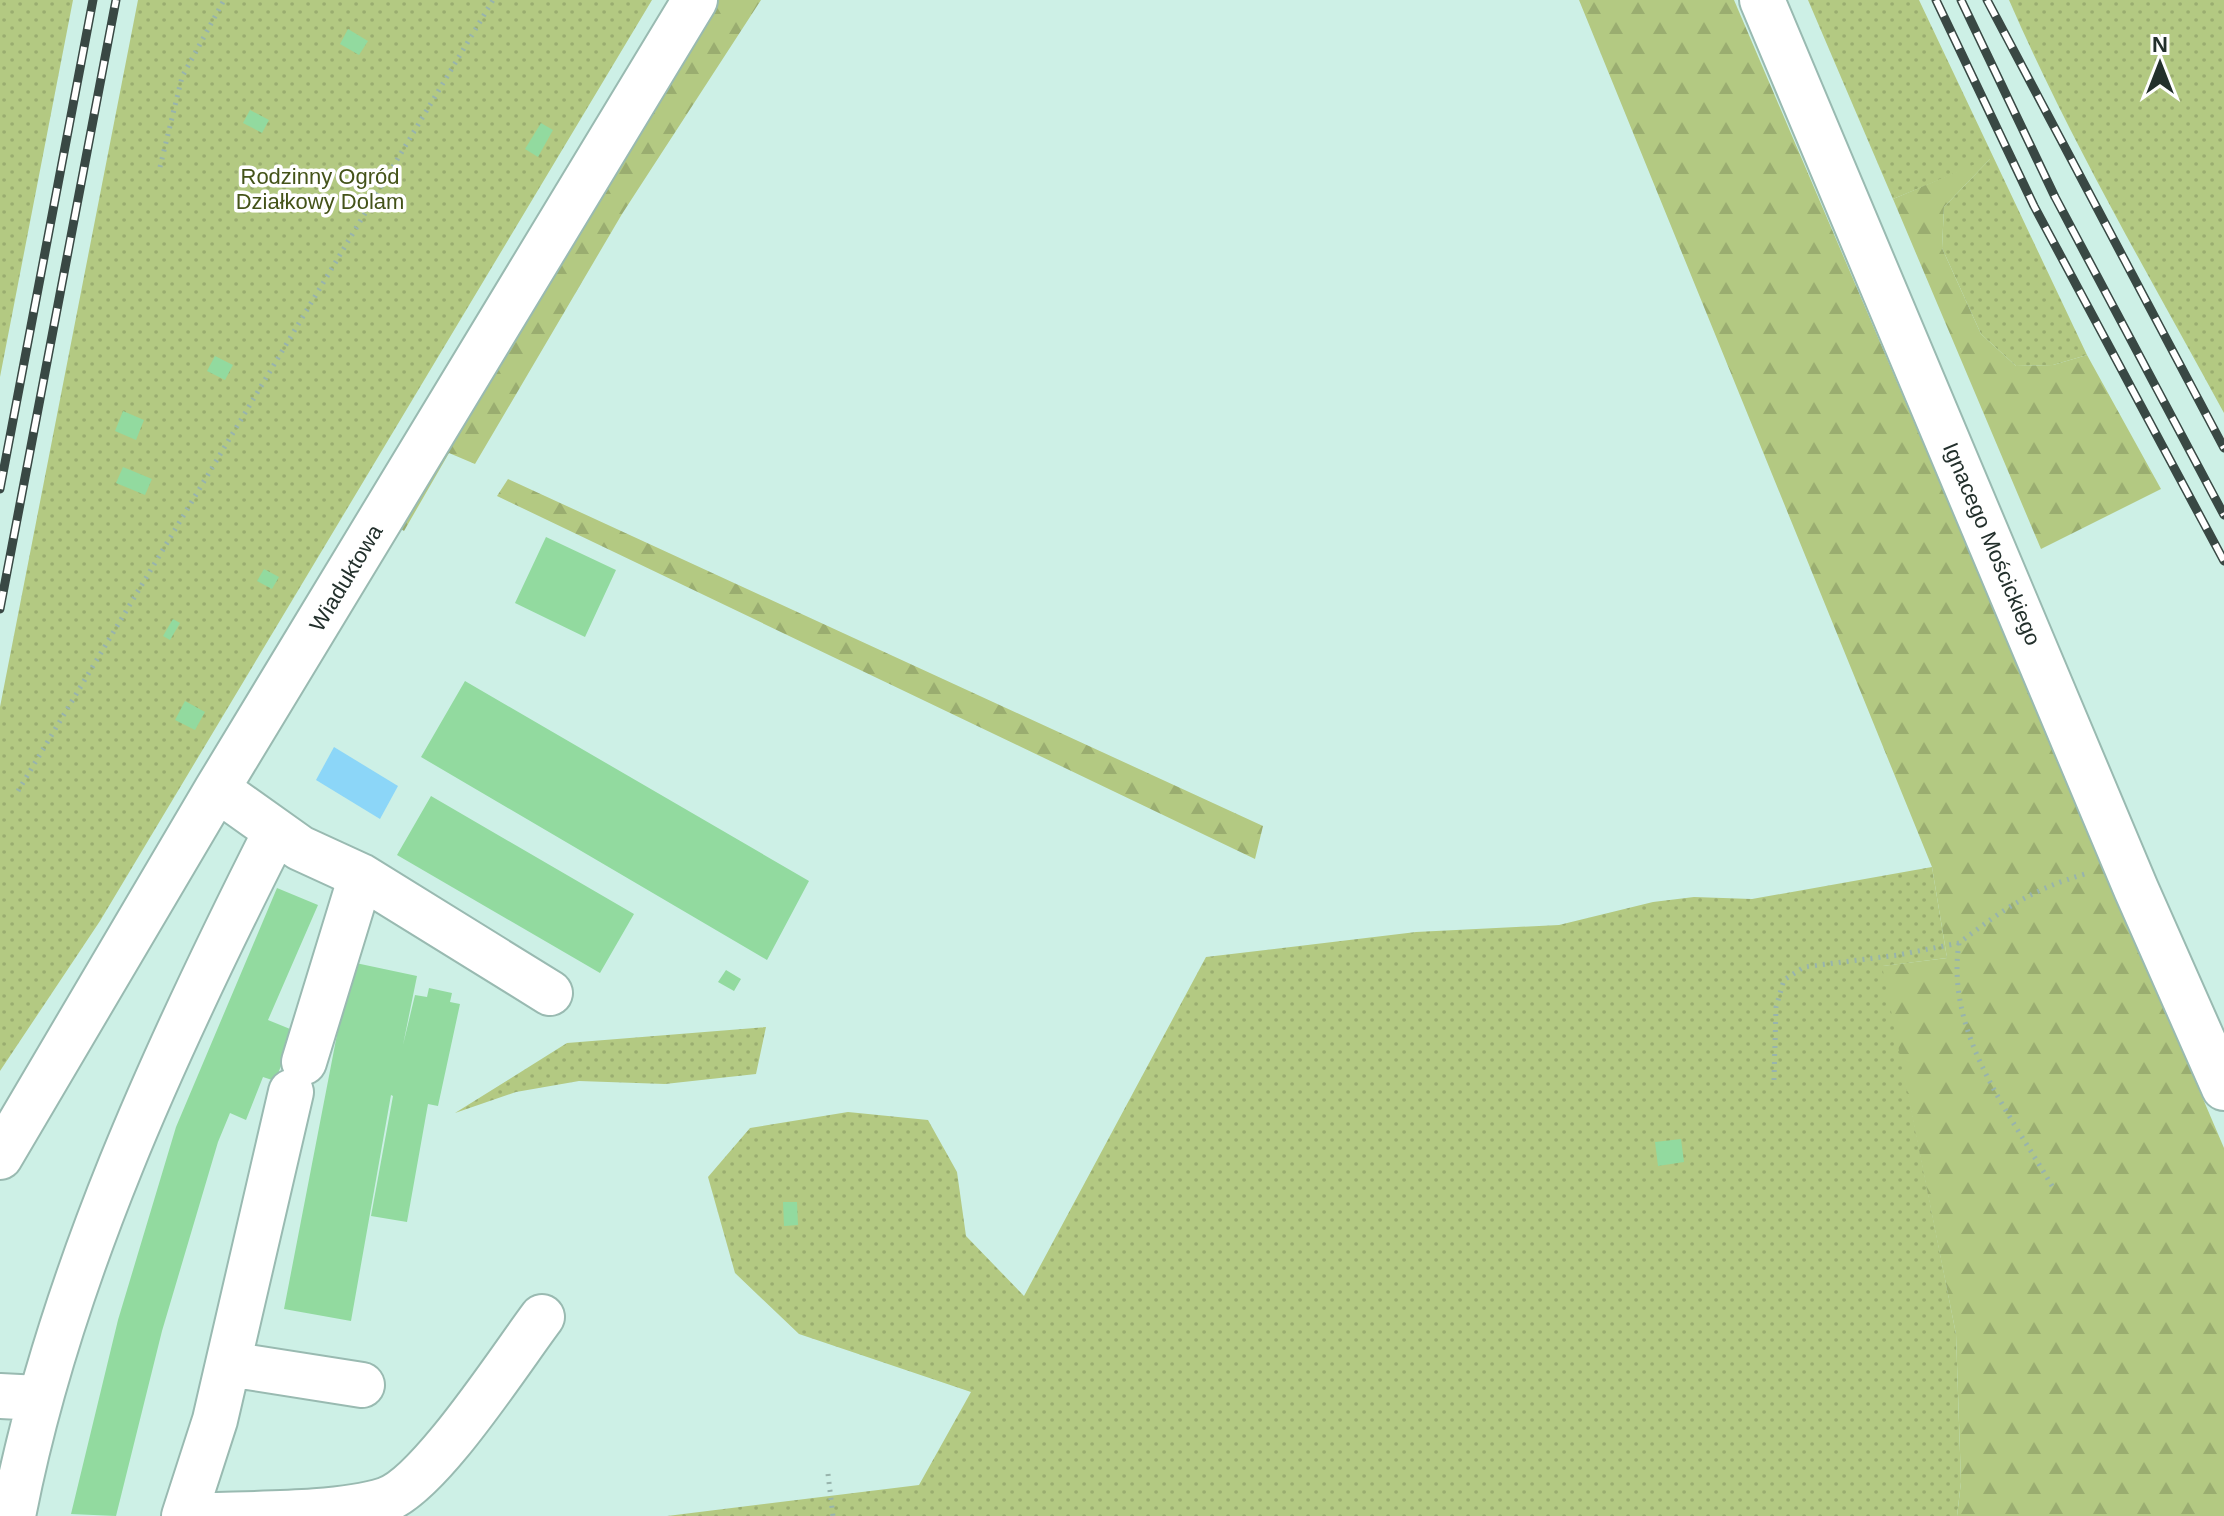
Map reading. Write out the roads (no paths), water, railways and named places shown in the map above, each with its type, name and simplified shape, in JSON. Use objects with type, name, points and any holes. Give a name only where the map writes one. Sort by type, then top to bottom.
[{"type":"street","name":"Wiaduktowa","points":[[0,1157],[217,789],[695,0]]},
{"type":"street","name":"Ignacego Mościckiego","points":[[1762,0],[2125,863],[2224,1088]]},
{"type":"street","points":[[217,789],[300,848],[361,876],[550,993]]},
{"type":"street","points":[[13,1516],[20,1397],[158,1073],[276,831]]},
{"type":"street","points":[[361,876],[297,1077],[215,1420],[184,1516],[340,1507],[387,1500],[420,1477],[542,1317]]},
{"type":"street","points":[[229,1364],[362,1385]]},
{"type":"water","points":[[334,747],[398,786],[380,819],[316,780]]},
{"type":"railway","points":[[0,489],[93,0]]},
{"type":"railway","points":[[0,609],[116,0]]},
{"type":"railway","points":[[1936,0],[2034,206],[2224,561]]},
{"type":"railway","points":[[1961,0],[2055,197],[2224,515]]},
{"type":"railway","points":[[1987,0],[2224,448]]},
{"type":"park label","name":"Rodzinny Ogród Działkowy Dolam","points":[[320,188]]}]
